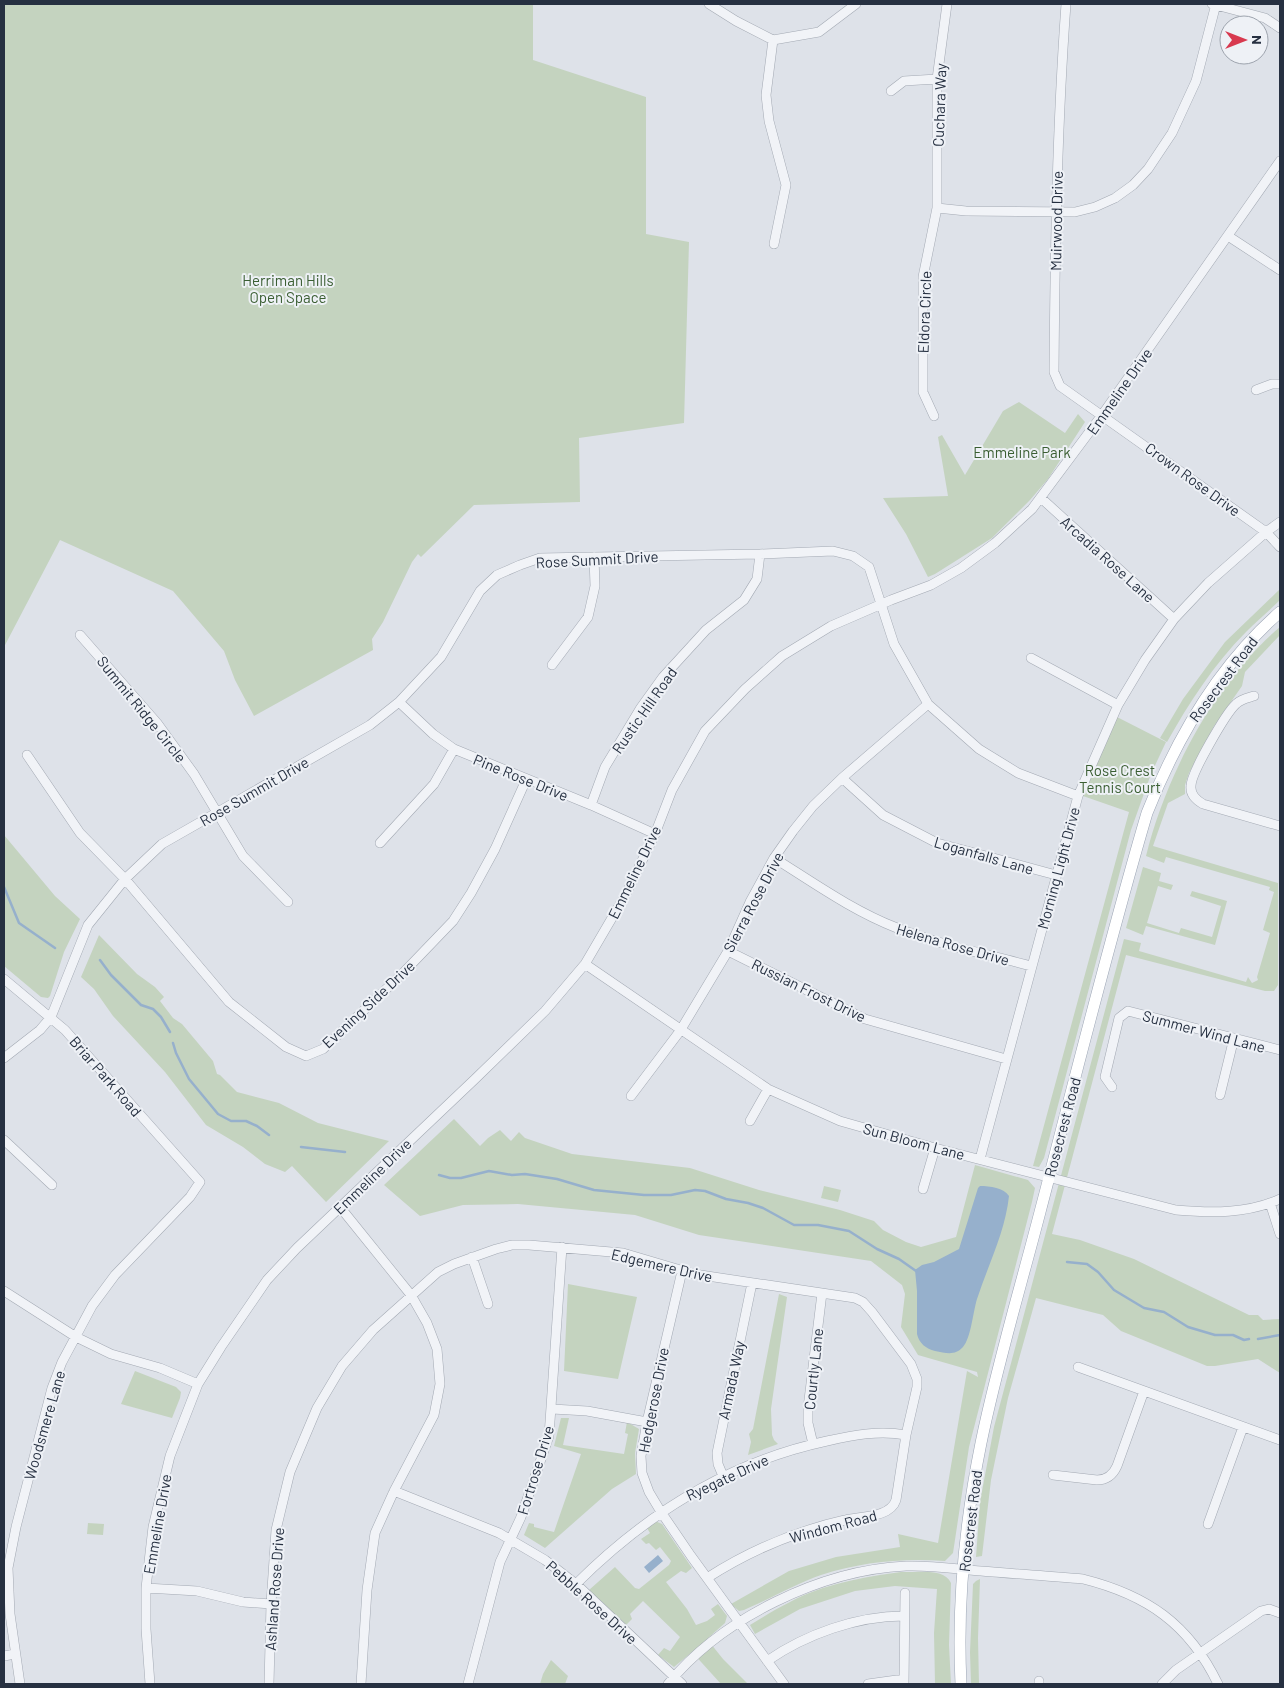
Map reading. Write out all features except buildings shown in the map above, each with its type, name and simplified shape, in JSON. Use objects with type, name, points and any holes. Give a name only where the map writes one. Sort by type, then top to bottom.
[{"type":"main road","name":"Rosecrest Road","points":[[961,1684],[963,1569],[970,1506],[981,1442],[994,1383],[1147,812],[1163,772],[1186,728],[1206,697],[1235,658],[1280,612]]},
{"type":"street","points":[[709,4],[736,21],[773,40],[819,32],[856,4]]},
{"type":"street","name":"Cuchara Way","points":[[937,208],[937,79],[947,4]]},
{"type":"street","name":"Muirwood Drive","points":[[1066,4],[1060,88],[1055,213],[1054,372],[1060,386],[1102,415]]},
{"type":"street","points":[[937,208],[966,212],[1055,213],[1095,208],[1133,185],[1148,169],[1172,133],[1196,81],[1214,4],[1265,18],[1280,28]]},
{"type":"street","points":[[773,40],[766,95],[769,120],[786,185],[774,244]]},
{"type":"street","points":[[891,91],[904,81],[937,79]]},
{"type":"street","name":"Emmeline Drive","points":[[150,1684],[146,1629],[146,1588],[153,1527],[170,1456],[198,1384],[267,1280],[296,1248],[545,1011],[585,964],[626,894],[655,834],[672,790],[705,731],[745,689],[782,656],[831,626],[932,585],[961,568],[995,543],[1032,510],[1102,415],[1280,161]]},
{"type":"street","name":"Eldora Circle","points":[[934,416],[924,392],[922,334],[923,277],[937,208]]},
{"type":"street","points":[[1228,236],[1280,270]]},
{"type":"street","points":[[1256,390],[1272,384],[1280,384]]},
{"type":"street","name":"Crown Rose Drive","points":[[1102,415],[1266,532],[1280,547]]},
{"type":"street","name":"Arcadia Rose Lane","points":[[1041,498],[1174,619]]},
{"type":"street","name":"Morning Light Drive","points":[[980,1159],[1078,796],[1118,705],[1145,660],[1174,619],[1208,583],[1280,522]]},
{"type":"street","name":"Rose Summit Drive","points":[[4,1058],[40,1030],[51,1017],[88,925],[125,879],[162,844],[370,725],[399,702],[441,657],[480,591],[498,575],[520,564],[540,558],[833,551],[853,556],[869,567],[894,644],[928,704],[978,748],[1018,773],[1078,796]]},
{"type":"street","name":"Rustic Hill Road","points":[[591,805],[605,767],[640,709],[663,677],[706,630],[744,600],[757,579],[760,554]]},
{"type":"street","points":[[552,665],[588,617],[596,586],[594,557]]},
{"type":"street","name":"Summit Ridge Circle","points":[[80,635],[157,723],[194,774],[243,856],[288,902]]},
{"type":"street","points":[[1031,658],[1118,705]]},
{"type":"street","points":[[1254,696],[1240,701],[1234,706],[1193,778],[1191,792],[1197,801],[1204,804],[1280,826]]},
{"type":"street","name":"Pine Rose Drive","points":[[399,702],[433,734],[454,749],[591,805],[655,834]]},
{"type":"street","name":"Sierra Rose Drive","points":[[631,1096],[680,1030],[728,951],[750,902],[774,858],[814,806],[842,778],[928,704]]},
{"type":"street","points":[[380,843],[434,784],[454,749]]},
{"type":"street","name":"Evening Side Drive","points":[[27,755],[80,833],[125,879],[229,1002],[286,1047],[306,1056],[323,1049],[453,921],[495,849],[526,780]]},
{"type":"street","name":"Loganfalls Lane","points":[[842,778],[883,815],[937,843],[1056,875]]},
{"type":"street","name":"Helena Rose Drive","points":[[774,858],[852,906],[892,926],[925,938],[1031,966]]},
{"type":"street","name":"Russian Frost Drive","points":[[728,951],[865,1019],[1006,1059]]},
{"type":"street","name":"Sun Bloom Lane","points":[[585,964],[768,1089],[840,1121],[935,1148],[1176,1210],[1208,1213],[1236,1211],[1280,1199]]},
{"type":"street","name":"Briar Park Road","points":[[4,979],[65,1030],[200,1182]]},
{"type":"street","name":"Summer Wind Lane","points":[[1112,1087],[1105,1077],[1119,1018],[1128,1010],[1280,1050]]},
{"type":"street","points":[[1220,1095],[1234,1038]]},
{"type":"street","points":[[750,1121],[768,1089]]},
{"type":"street","points":[[4,1140],[52,1185]]},
{"type":"street","points":[[923,1189],[935,1148]]},
{"type":"street","name":"Woodsmere Lane","points":[[20,1684],[10,1614],[6,1568],[52,1388],[62,1362],[92,1306],[115,1275],[190,1197],[200,1182]]},
{"type":"street","points":[[1270,1203],[1280,1234]]},
{"type":"street","points":[[340,1207],[410,1295],[427,1322],[437,1349],[440,1384],[434,1415],[394,1491],[375,1533],[367,1590],[361,1684]]},
{"type":"street","name":"Edgemere Drive","points":[[410,1295],[443,1268],[512,1245],[623,1253],[698,1275],[855,1298],[866,1305],[911,1364],[916,1376]]},
{"type":"street","name":"Fortrose Drive","points":[[468,1684],[500,1562],[521,1517],[549,1436],[562,1248]]},
{"type":"street","points":[[472,1257],[488,1304]]},
{"type":"street","name":"Hedgerose Drive","points":[[682,1270],[648,1422],[641,1456],[641,1467],[649,1492],[661,1512],[784,1684]]},
{"type":"street","name":"Armada Way","points":[[723,1476],[718,1464],[717,1453],[752,1283]]},
{"type":"street","points":[[4,1291],[12,1298],[76,1337],[111,1354],[160,1368],[198,1384]]},
{"type":"street","name":"Courtly Lane","points":[[813,1444],[808,1424],[808,1408],[822,1293]]},
{"type":"street","name":"Ashland Rose Drive","points":[[270,1684],[271,1604],[276,1530],[290,1472],[317,1408],[342,1366],[373,1330],[410,1295]]},
{"type":"street","points":[[1078,1367],[1280,1440]]},
{"type":"street","name":"Windom Road","points":[[707,1578],[753,1552],[791,1536],[830,1523],[890,1510],[896,1500],[906,1435],[917,1387],[916,1376]]},
{"type":"street","points":[[1053,1475],[1097,1480],[1110,1476],[1117,1466],[1144,1391]]},
{"type":"street","points":[[552,1409],[587,1411],[648,1422]]},
{"type":"street","points":[[1208,1524],[1243,1427]]},
{"type":"street","name":"Ryegate Drive","points":[[576,1584],[616,1546],[661,1512],[688,1494],[723,1476],[764,1459],[813,1444],[871,1433],[890,1432],[906,1435]]},
{"type":"street","name":"Pebble Rose Drive","points":[[394,1491],[510,1539],[546,1560],[576,1584],[682,1684]]},
{"type":"street","points":[[668,1684],[710,1644],[739,1622],[791,1594],[824,1581],[859,1572],[906,1566],[1083,1579],[1109,1586],[1135,1596],[1157,1609],[1179,1629],[1200,1653],[1218,1684]]},
{"type":"street","points":[[146,1588],[197,1591],[244,1602],[271,1604]]},
{"type":"street","points":[[868,1684],[904,1681],[905,1593]]},
{"type":"street","points":[[1162,1684],[1176,1670],[1261,1611],[1269,1609],[1280,1613]]},
{"type":"street","points":[[767,1661],[806,1640],[837,1628],[873,1619],[904,1616]]},
{"type":"street","points":[[4,1656],[15,1654]]},
{"type":"green space","name":"Herriman Hills Open Space","points":[[4,4],[533,4],[533,60],[646,97],[646,234],[689,242],[684,423],[579,438],[580,502],[474,505],[421,557],[418,554],[412,562],[383,622],[372,639],[373,650],[254,716],[235,680],[224,651],[173,591],[60,540],[4,647]]},
{"type":"green space","name":"Emmeline Park","points":[[1019,402],[1065,433],[1078,414],[1085,422],[1048,479],[992,538],[928,577],[906,534],[883,498],[948,496],[938,437],[942,435],[965,475],[1003,411]]},
{"type":"green space","points":[[1280,589],[1280,600],[1223,657],[1193,698],[1167,742],[1160,738],[1183,699],[1225,642]]},
{"type":"green space","points":[[1280,627],[1280,635],[1245,672],[1242,686],[1214,726],[1189,773],[1185,785],[1185,794],[1168,803],[1153,846],[1278,883],[1278,985],[1274,991],[1265,991],[1126,955],[1052,1234],[1080,1240],[1134,1259],[1249,1315],[1258,1315],[1263,1320],[1280,1319],[1280,1373],[1258,1359],[1207,1366],[1121,1331],[1103,1315],[1036,1298],[1008,1398],[991,1480],[982,1556],[976,1557],[980,1502],[994,1427],[1124,939],[1141,943],[1139,951],[1246,982],[1248,977],[1252,983],[1258,980],[1257,977],[1270,933],[1263,930],[1274,892],[1269,890],[1270,887],[1166,857],[1164,863],[1146,856],[1166,794],[1196,732],[1214,702],[1234,675],[1256,649]]},
{"type":"green space","name":"Rose Crest Tennis Court","points":[[1117,717],[1166,742],[1151,774],[1131,830],[1044,1158],[1039,1167],[1033,1166],[1129,812],[1083,796]]},
{"type":"green space","points":[[4,835],[55,896],[80,919],[64,952],[48,998],[41,997],[4,966]]},
{"type":"green space","points":[[1143,867],[1161,873],[1159,881],[1173,885],[1171,890],[1158,886],[1147,923],[1179,933],[1181,928],[1212,937],[1221,906],[1190,896],[1192,891],[1227,901],[1215,945],[1146,926],[1143,935],[1126,928]]},
{"type":"green space","points":[[99,935],[137,974],[155,987],[164,997],[160,1001],[173,1018],[182,1024],[213,1061],[217,1074],[237,1092],[279,1103],[318,1123],[389,1141],[326,1202],[292,1166],[285,1172],[265,1164],[243,1147],[206,1125],[165,1072],[113,1016],[94,989],[81,977]]},
{"type":"green space","points":[[454,1119],[480,1146],[500,1130],[511,1141],[519,1132],[525,1138],[572,1154],[690,1168],[759,1190],[840,1210],[874,1221],[883,1230],[906,1242],[921,1247],[956,1237],[975,1165],[1028,1180],[1035,1188],[969,1447],[953,1553],[945,1561],[913,1560],[882,1562],[821,1575],[739,1611],[731,1604],[789,1571],[836,1557],[900,1547],[898,1534],[938,1543],[967,1371],[978,1377],[977,1372],[918,1355],[901,1327],[905,1294],[902,1285],[871,1261],[699,1235],[635,1215],[518,1204],[463,1205],[420,1216],[384,1185]]},
{"type":"green space","points":[[824,1186],[841,1190],[838,1202],[821,1198]]},
{"type":"green space","points":[[568,1284],[637,1297],[618,1379],[564,1371]]},
{"type":"green space","points":[[779,1294],[787,1297],[771,1409],[772,1435],[778,1444],[748,1455],[751,1442],[749,1434],[753,1429]]},
{"type":"green space","points":[[135,1371],[176,1387],[181,1392],[172,1418],[121,1404]]},
{"type":"green space","points":[[561,1418],[569,1418],[563,1445],[624,1454],[628,1434],[625,1433],[627,1422],[639,1429],[635,1453],[636,1474],[612,1489],[545,1548],[524,1535],[529,1523],[534,1524],[534,1527],[554,1532],[581,1454],[554,1446]]},
{"type":"green space","points":[[655,1521],[662,1524],[692,1568],[686,1573],[681,1571],[666,1582],[687,1609],[696,1625],[707,1621],[715,1615],[711,1609],[718,1604],[727,1616],[725,1623],[707,1639],[723,1659],[748,1684],[721,1684],[692,1652],[674,1667],[658,1655],[664,1648],[670,1651],[680,1637],[643,1601],[630,1614],[632,1619],[626,1625],[589,1590],[615,1567],[635,1588],[639,1589],[669,1565],[671,1561],[660,1547],[656,1550],[649,1543],[646,1544],[641,1539],[650,1533],[647,1528]]},
{"type":"green space","points":[[88,1523],[104,1524],[103,1535],[87,1534]]},
{"type":"green space","points":[[901,1572],[936,1573],[947,1578],[951,1583],[949,1645],[951,1684],[935,1684],[934,1633],[937,1589],[895,1586],[855,1591],[800,1609],[755,1634],[750,1625],[816,1590],[858,1579]]},
{"type":"green space","points":[[980,1579],[979,1684],[971,1684],[970,1652],[973,1584]]},
{"type":"green space","points":[[551,1660],[568,1676],[565,1684],[540,1684]]},
{"type":"water","points":[[980,1186],[1000,1189],[1009,1196],[1004,1223],[977,1299],[966,1343],[960,1350],[954,1353],[935,1351],[923,1345],[917,1334],[915,1270],[959,1249]]},
{"type":"water","points":[[658,1555],[663,1561],[649,1573],[644,1567]]},
{"type":"waterway","points":[[4,887],[19,923],[55,948]]},
{"type":"waterway","points":[[100,960],[111,975],[141,1005],[153,1009],[161,1017],[170,1032]]},
{"type":"waterway","points":[[173,1043],[189,1079],[218,1114],[231,1121],[246,1121],[269,1135]]},
{"type":"waterway","points":[[301,1147],[345,1152]]},
{"type":"waterway","points":[[439,1175],[461,1178],[489,1171],[512,1175],[525,1174],[557,1179],[594,1190],[644,1195],[671,1195],[695,1190],[705,1191],[726,1199],[763,1208],[794,1225],[818,1225],[849,1231],[877,1249],[899,1259],[916,1271]]},
{"type":"waterway","points":[[1067,1262],[1087,1264],[1098,1272],[1114,1290],[1144,1308],[1164,1312],[1188,1327],[1215,1335],[1233,1335],[1244,1340],[1249,1339]]},
{"type":"waterway","points":[[1258,1339],[1280,1335]]}]
